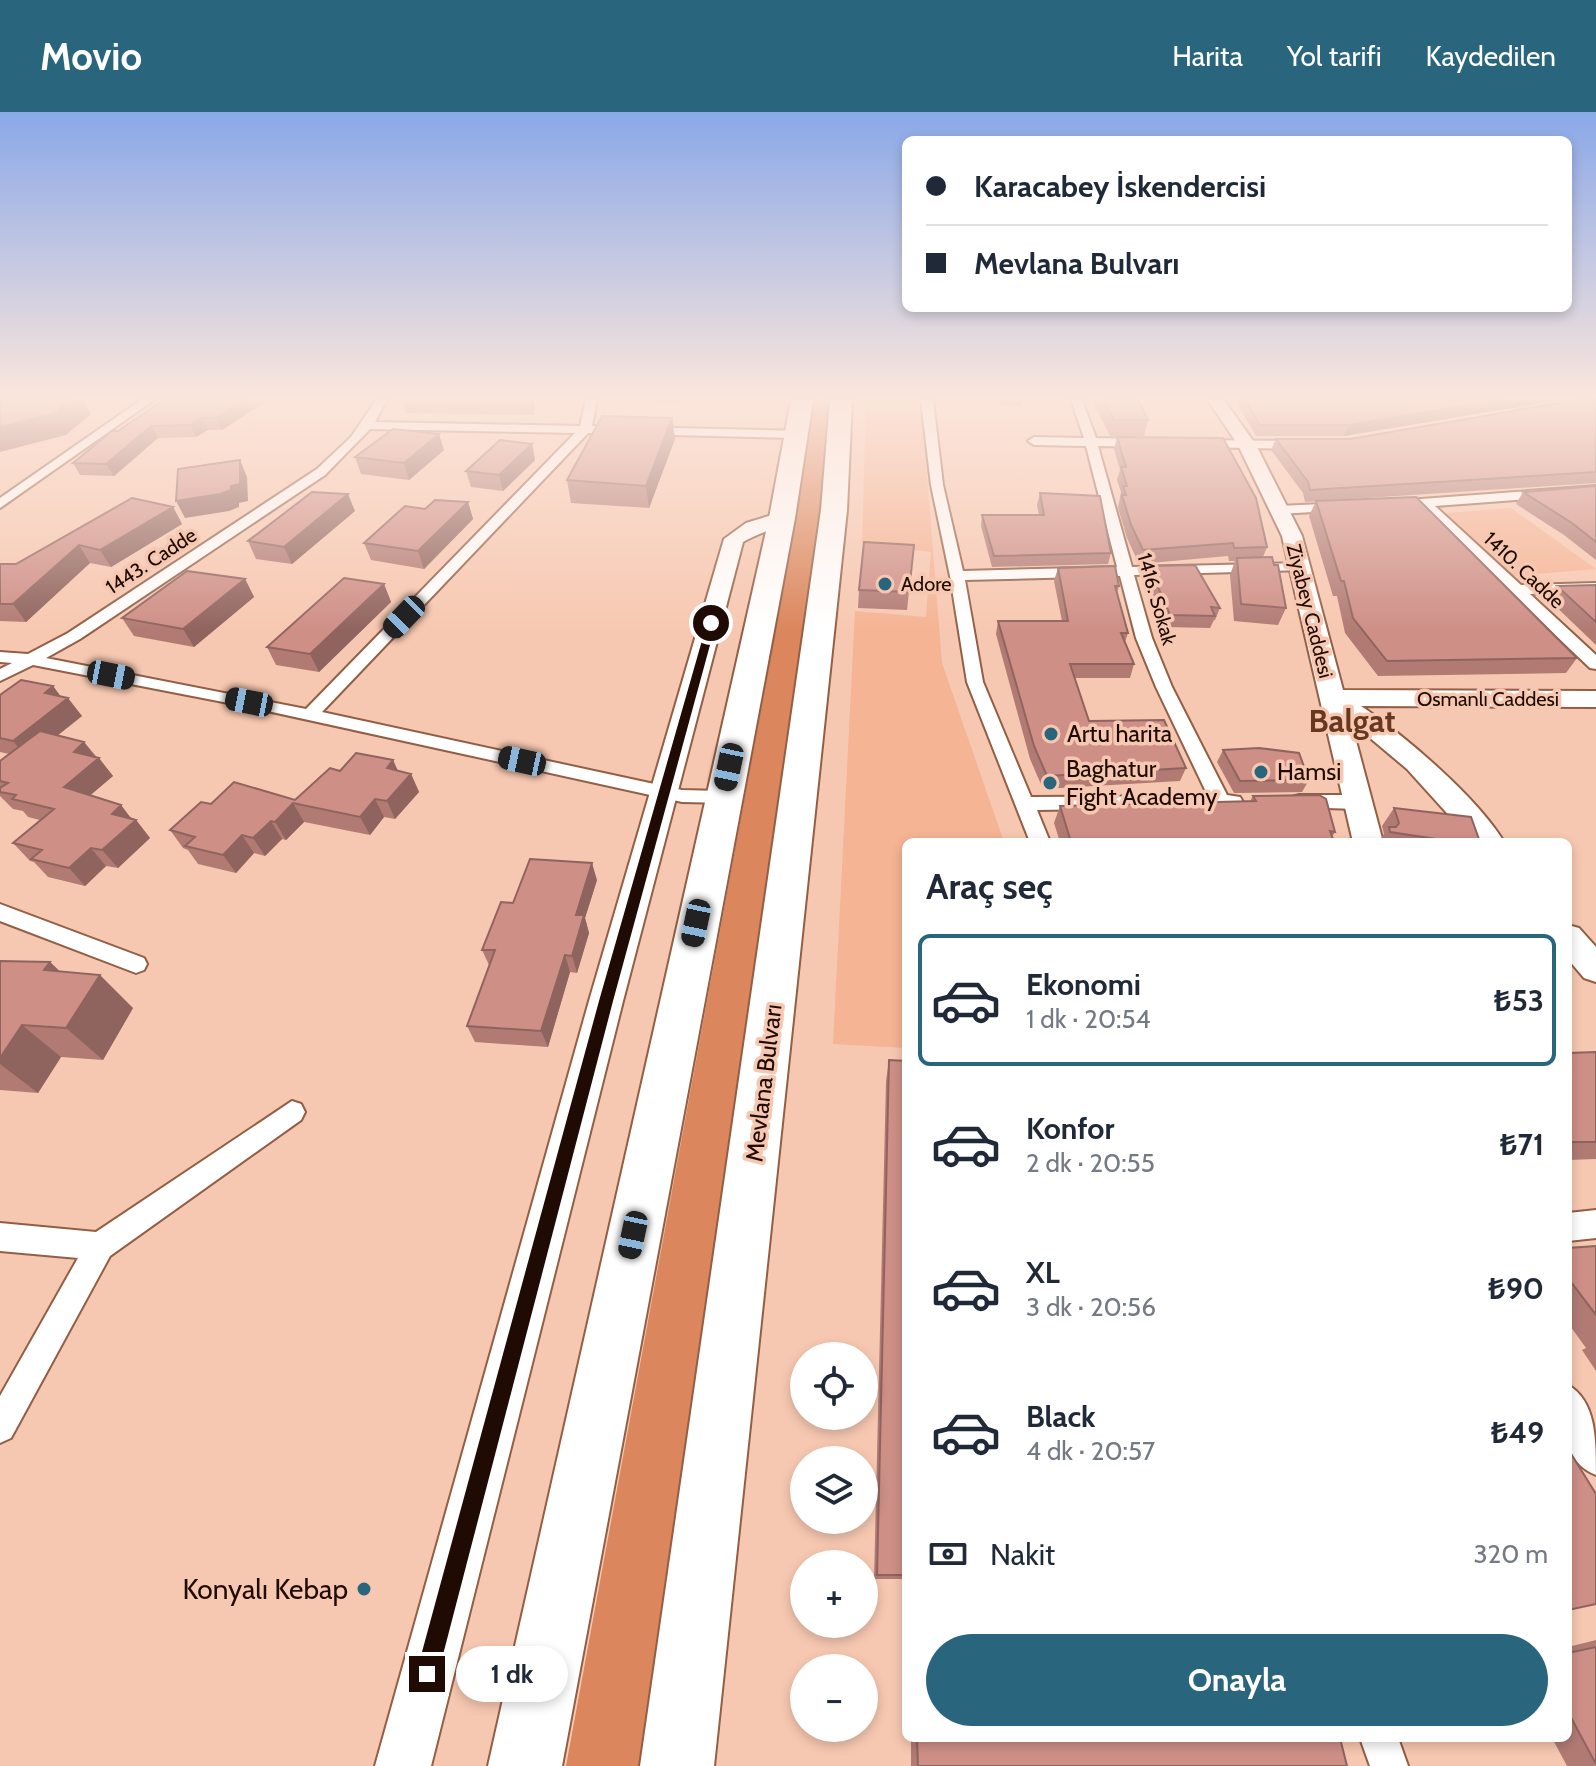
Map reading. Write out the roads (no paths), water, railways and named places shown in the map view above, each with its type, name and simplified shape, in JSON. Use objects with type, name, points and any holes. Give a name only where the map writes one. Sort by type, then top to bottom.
[{"type":"highway","points":[[525,1766],[789,477]]},
{"type":"highway","name":"Mevlana Bulvarı","points":[[677,1766],[832,526],[835,477]]},
{"type":"street","points":[[0,504],[38,477]]},
{"type":"street","name":"1443. Cadde","points":[[0,676],[74,636],[312,477]]},
{"type":"street","points":[[309,716],[539,477]]},
{"type":"street","points":[[936,477],[975,682],[1039,838]]},
{"type":"street","name":"1416. Sokak","points":[[1101,477],[1144,638],[1221,802]]},
{"type":"street","name":"Ziyabey Caddesi","points":[[1263,477],[1302,566],[1367,838]]},
{"type":"street","points":[[1381,506],[1596,490]]},
{"type":"street","name":"1410. Cadde","points":[[1425,504],[1596,664]]},
{"type":"street","points":[[1279,510],[1352,507]]},
{"type":"street","points":[[403,1766],[606,1001],[734,539],[753,527],[782,518]]},
{"type":"street","points":[[957,576],[1302,566]]},
{"type":"street","points":[[1516,590],[1596,587]]},
{"type":"street","points":[[0,657],[28,659],[309,716],[665,792],[722,798]]},
{"type":"street","points":[[1332,698],[1383,732],[1451,797],[1486,838]]},
{"type":"street","name":"Osmanlı Caddesi","points":[[1332,698],[1596,699]]},
{"type":"street","points":[[1026,804],[1252,802]]},
{"type":"street","points":[[1282,802],[1358,802]]},
{"type":"street","points":[[0,912],[136,964]]},
{"type":"street","points":[[0,1427],[100,1246],[292,1112]]},
{"type":"street","points":[[1572,1227],[1596,1224]]},
{"type":"street","points":[[0,1237],[100,1246]]},
{"type":"street","points":[[1572,1414],[1596,1452]]},
{"type":"street","points":[[1380,1742],[1389,1766]]},
{"type":"place","name":"Adore","points":[[885,584]]},
{"type":"place","name":"Artu harita","points":[[1051,734]]},
{"type":"place","name":"Hamsi","points":[[1261,772]]},
{"type":"place","name":"Baghatur Fight Academy","points":[[1050,783]]},
{"type":"place","name":"Konyalı Kebap","points":[[364,1589]]},
{"type":"district","name":"Balgat","points":[[1352,721]]}]
